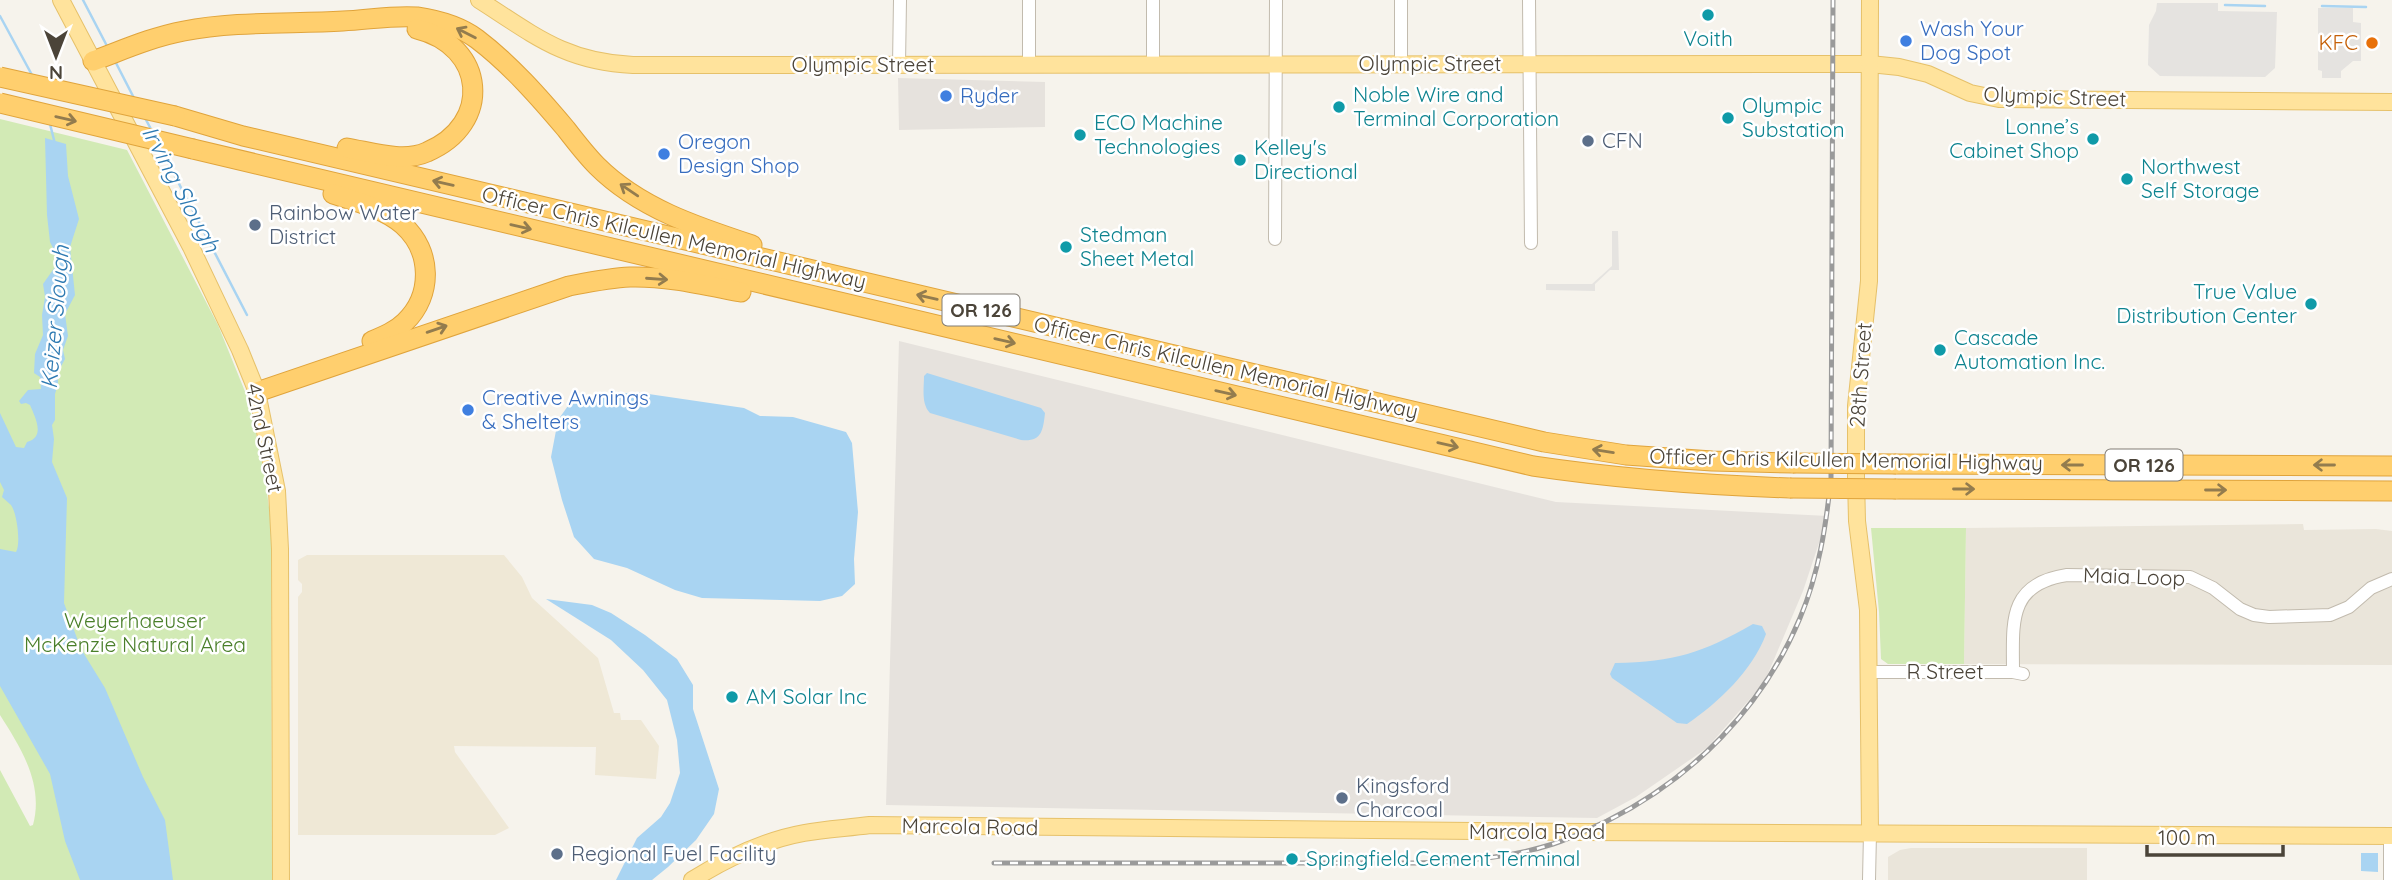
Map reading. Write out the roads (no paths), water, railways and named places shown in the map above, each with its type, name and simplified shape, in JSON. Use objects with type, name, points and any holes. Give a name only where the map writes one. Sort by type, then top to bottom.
[{"type":"highway","points":[[93,61],[151,39],[217,27],[394,17],[418,18],[450,25],[475,37],[510,68],[597,167],[648,203],[687,223],[874,285]]},
{"type":"highway","points":[[206,124],[245,127],[382,155],[425,153],[447,140],[466,121],[472,107],[473,88],[466,63],[447,41],[432,32],[365,20]]},
{"type":"highway","name":"Officer Chris Kilcullen Memorial Highway","points":[[0,77],[175,116],[243,136],[1544,442],[1639,456],[1712,461],[2392,466]]},
{"type":"highway","name":"Officer Chris Kilcullen Memorial Highway","points":[[0,103],[1533,466],[1614,478],[1790,488],[2392,491]]},
{"type":"highway","points":[[250,164],[285,180],[381,212],[402,224],[422,252],[426,269],[425,284],[416,309],[404,324],[387,335],[255,386]]},
{"type":"highway","points":[[255,386],[534,296],[601,279],[661,278],[904,317]]},
{"type":"main road","name":"42nd Street","points":[[61,0],[191,247],[255,386],[277,491],[280,549],[281,880]]},
{"type":"main road","name":"Olympic Street","points":[[479,0],[560,50],[595,61],[633,65],[1870,64],[1928,74],[1970,93],[1999,99],[2392,102]]},
{"type":"main road","name":"28th Street","points":[[1870,0],[1869,281],[1856,407],[1857,521],[1868,610],[1870,833]]},
{"type":"main road","name":"Marcola Road","points":[[692,880],[763,845],[802,834],[870,825],[1522,832],[2391,836]]},
{"type":"street","points":[[899,65],[900,0]]},
{"type":"street","points":[[1029,0],[1029,65]]},
{"type":"street","points":[[1153,0],[1153,65]]},
{"type":"street","points":[[1275,239],[1276,0]]},
{"type":"street","points":[[1401,0],[1401,65]]},
{"type":"street","points":[[1530,0],[1531,243]]},
{"type":"street","name":"Maia Loop","points":[[2018,673],[2014,616],[2027,590],[2053,577],[2190,577],[2213,587],[2240,609],[2269,617],[2330,615],[2349,607],[2371,588],[2392,579]]},
{"type":"street","name":"R Street","points":[[1867,672],[2018,673]]},
{"type":"street","points":[[1869,880],[1870,833]]},
{"type":"street","points":[[2390,880],[2391,836]]},
{"type":"water","points":[[45,138],[66,144],[68,176],[79,219],[70,247],[75,295],[65,314],[68,336],[63,350],[65,359],[58,372],[55,420],[52,425],[52,462],[67,498],[64,603],[81,649],[105,688],[143,777],[165,820],[173,880],[80,880],[65,841],[50,774],[0,686],[0,549],[16,552],[18,536],[13,509],[2,497],[4,490],[0,482],[0,413],[16,447],[24,448],[27,442],[36,436],[38,426],[30,405],[21,404],[19,401],[28,390],[41,389],[40,377],[34,373],[35,354],[43,335],[43,284],[55,267],[56,254],[50,242],[47,215]]},
{"type":"water","points":[[927,373],[1041,408],[1045,413],[1040,434],[1033,439],[1021,440],[930,413],[924,396],[924,376]]},
{"type":"water","points":[[635,392],[744,408],[760,416],[793,417],[846,432],[852,443],[858,512],[855,584],[842,596],[820,601],[702,598],[675,590],[627,568],[594,559],[574,537],[562,500],[551,457],[558,420],[570,403]]},
{"type":"water","points":[[546,599],[592,605],[611,613],[677,659],[693,685],[693,709],[719,789],[714,814],[696,840],[652,880],[616,880],[637,838],[661,817],[670,803],[680,773],[677,740],[667,700],[643,670],[611,640]]},
{"type":"water","points":[[1753,624],[1762,626],[1766,634],[1753,660],[1722,696],[1687,724],[1677,723],[1610,674],[1615,663],[1655,661],[1687,654]]},
{"type":"water","points":[[2361,853],[2378,853],[2378,872],[2361,871]]},
{"type":"waterway","name":"Irving Slough","points":[[83,0],[107,46]]},
{"type":"waterway","points":[[2225,5],[2265,6]]},
{"type":"waterway","points":[[2322,6],[2366,7]]},
{"type":"waterway","name":"Keizer Slough","points":[[0,16],[32,75]]},
{"type":"waterway","name":"Irving Slough","points":[[116,63],[135,100]]},
{"type":"waterway","name":"Irving Slough","points":[[145,118],[152,131]]},
{"type":"waterway","name":"Keizer Slough","points":[[50,124],[55,144]]},
{"type":"waterway","name":"Irving Slough","points":[[161,149],[247,315]]},
{"type":"railway","points":[[994,863],[1417,863],[1503,856],[1553,844],[1607,821],[1668,784],[1722,737],[1745,710],[1785,651],[1807,601],[1817,567],[1827,514],[1831,478],[1833,0]]},
{"type":"place","name":"Voith","points":[[1708,15]]},
{"type":"place","name":"Wash Your Dog Spot","points":[[1906,41]]},
{"type":"place","name":"KFC","points":[[2372,43]]},
{"type":"place","name":"Ryder","points":[[946,96]]},
{"type":"place","name":"Noble Wire and Terminal Corporation","points":[[1339,107]]},
{"type":"place","name":"Olympic Substation","points":[[1728,118]]},
{"type":"place","name":"ECO Machine Technologies","points":[[1080,135]]},
{"type":"place","name":"Lonne’s Cabinet Shop","points":[[2093,139]]},
{"type":"place","name":"CFN","points":[[1588,141]]},
{"type":"place","name":"Oregon Design Shop","points":[[664,154]]},
{"type":"place","name":"Kelley's Directional","points":[[1240,160]]},
{"type":"place","name":"Northwest Self Storage","points":[[2127,179]]},
{"type":"place","name":"Rainbow Water District","points":[[255,225]]},
{"type":"place","name":"Stedman Sheet Metal","points":[[1066,247]]},
{"type":"place","name":"True Value Distribution Center","points":[[2311,304]]},
{"type":"place","name":"Cascade Automation Inc.","points":[[1940,350]]},
{"type":"place","name":"Creative Awnings & Shelters","points":[[468,410]]},
{"type":"place","name":"AM Solar Inc","points":[[732,697]]},
{"type":"place","name":"Kingsford Charcoal","points":[[1342,798]]},
{"type":"place","name":"Regional Fuel Facility","points":[[557,854]]},
{"type":"place","name":"Springfield Cement Terminal","points":[[1292,859]]},
{"type":"park label","name":"Weyerhaeuser McKenzie Natural Area","points":[[135,633]]}]
